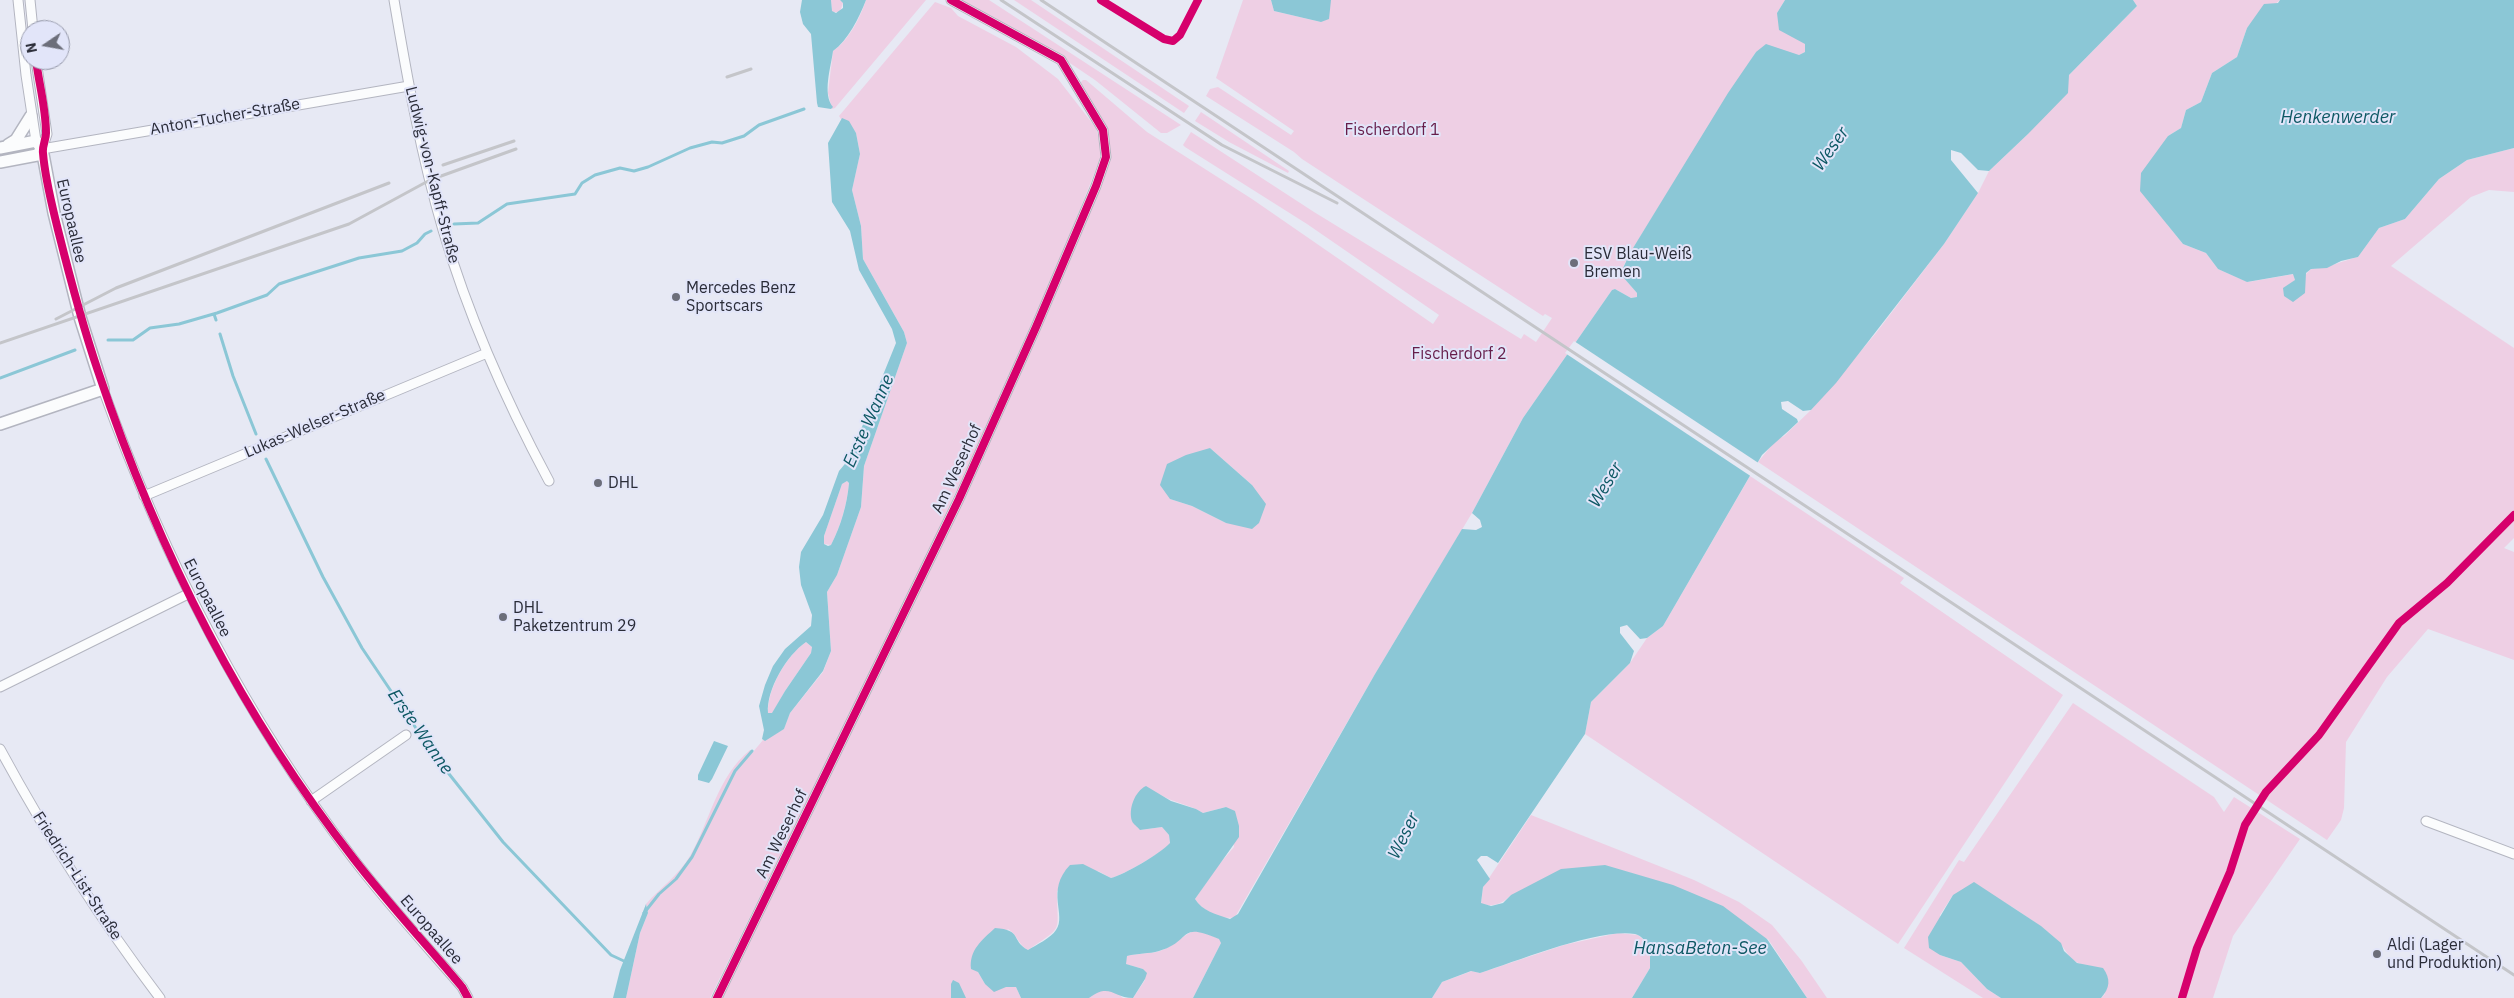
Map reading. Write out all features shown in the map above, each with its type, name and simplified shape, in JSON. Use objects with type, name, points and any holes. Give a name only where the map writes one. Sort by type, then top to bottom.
[{"type":"street","name":"Europaallee","points":[[18,0],[31,116],[80,317],[104,389],[144,496],[188,594],[246,700],[311,801],[352,858],[396,912],[462,987],[468,998]]},
{"type":"street","points":[[30,0],[32,20]]},
{"type":"street","name":"Ludwig-von-Kapff-Straße","points":[[394,0],[408,86],[443,231],[487,353],[520,426],[549,481]]},
{"type":"street","name":"Am Weserhof","points":[[717,998],[959,499],[1036,327],[1096,186],[1106,157],[1103,130],[1061,60],[950,0]]},
{"type":"street","name":"Europaallee","points":[[37,70],[46,134],[39,145]]},
{"type":"street","name":"Anton-Tucher-Straße","points":[[39,145],[408,86]]},
{"type":"street","points":[[1,148],[16,140],[31,116]]},
{"type":"street","points":[[0,162],[37,155],[39,145],[1,148]]},
{"type":"street","name":"Lukas-Welser-Straße","points":[[144,496],[487,353]]},
{"type":"street","points":[[0,424],[104,389]]},
{"type":"street","points":[[0,687],[188,594]]},
{"type":"street","points":[[311,801],[406,735]]},
{"type":"street","name":"Friedrich-List-Straße","points":[[0,749],[39,819],[85,893],[160,998]]},
{"type":"street","points":[[2426,821],[2514,854]]},
{"type":"green space","points":[[831,0],[840,0],[843,3],[840,12],[832,12]]},
{"type":"green space","points":[[866,0],[926,0],[835,108],[832,109],[828,93],[833,51],[844,41],[853,28]]},
{"type":"green space","points":[[961,0],[989,0],[1181,125],[1167,133],[1161,133],[1095,80],[1052,51]]},
{"type":"green space","points":[[1014,0],[1031,0],[1189,106],[1184,113]]},
{"type":"green space","points":[[1243,0],[1271,0],[1274,11],[1321,22],[1331,0],[1785,0],[1777,13],[1805,44],[1805,52],[1799,55],[1756,52],[1633,248],[1648,256],[1632,249],[1623,267],[1637,276],[1636,278],[1623,270],[1623,277],[1637,293],[1637,297],[1631,298],[1615,289],[1612,290],[1523,418],[1472,513],[1375,674],[1235,917],[1230,918],[1212,914],[1195,899],[1216,868],[1234,847],[1226,807],[1203,813],[1159,794],[1140,830],[1162,827],[1169,835],[1170,844],[1159,853],[1117,876],[1111,878],[1098,871],[1057,891],[1058,922],[1053,932],[1028,950],[1008,929],[978,972],[985,984],[1016,987],[1021,998],[720,998],[792,855],[961,502],[1109,149],[1078,85],[1083,80],[1086,80],[1147,132],[1252,199],[1433,324],[1439,315],[1307,224],[1185,147],[1183,145],[1191,132],[1314,212],[1521,339],[1524,334],[1536,342],[1552,318],[1545,314],[1543,316],[1206,96],[1210,89],[1218,87],[1291,135],[1294,131],[1216,78]],"holes":[[[1210,448],[1252,485],[1226,523],[1192,506],[1170,499]]]},
{"type":"green space","points":[[2133,0],[2280,0],[2247,28],[2237,57],[2212,73],[2201,102],[2186,110],[2181,128],[2168,136],[2167,224],[2183,244],[2206,253],[2218,269],[2248,282],[2294,274],[2295,280],[2284,296],[2311,269],[2329,266],[2358,257],[2379,228],[2405,219],[2439,179],[2467,160],[2514,148],[2514,192],[2489,190],[2471,197],[2391,266],[2514,348],[2514,538],[2504,548],[2514,552],[2514,660],[2428,629],[2387,677],[2346,742],[2344,808],[2341,820],[2327,840],[1758,462],[1776,440],[1784,436],[1811,410],[1876,333],[1944,244],[1978,193],[1989,171],[2028,134],[2069,75],[2137,6]]},
{"type":"green space","points":[[935,2],[951,8],[958,16],[1016,47],[1058,79],[1096,128],[1100,143],[1100,159],[1059,262],[913,585],[710,998],[626,998],[640,933],[648,913],[646,904],[686,863],[697,843],[715,800],[730,773],[750,750],[753,752],[763,740],[784,729],[790,713],[823,672],[831,651],[827,592],[837,575],[861,507],[864,466],[907,343],[904,332],[863,259],[861,226],[852,190],[860,154],[856,133],[846,120],[841,119],[839,116]]},
{"type":"green space","points":[[1201,112],[1289,171],[1288,173],[1229,142],[1195,121]]},
{"type":"green space","points":[[1750,476],[1904,578],[1900,583],[2063,695],[1898,944],[1585,734],[1591,702],[1630,663],[1647,638],[1663,626]]},
{"type":"green space","points":[[847,481],[849,483],[848,491],[841,522],[831,545],[824,544],[824,536],[842,484]]},
{"type":"green space","points":[[806,642],[812,647],[811,653],[772,714],[768,713],[771,694],[780,673],[792,655]]},
{"type":"green space","points":[[2073,703],[2214,797],[2224,812],[2234,797],[2300,839],[2233,936],[2213,998],[2101,998],[2105,994],[2087,966],[2073,960],[2059,942],[2038,924],[1992,896],[1953,895],[1940,915],[1940,955],[1961,962],[1987,989],[2001,998],[1983,998],[1904,948],[1959,860],[1964,862]]},
{"type":"green space","points":[[1531,815],[1694,880],[1739,902],[1772,925],[1801,960],[1827,998],[1807,998],[1768,939],[1511,895],[1498,904],[1481,904],[1483,887]]},
{"type":"green space","points":[[1198,930],[1220,939],[1221,943],[1193,998],[1133,998],[1145,980],[1143,969],[1125,964],[1127,956],[1160,951]]},
{"type":"green space","points":[[1618,933],[1638,935],[1650,945],[1650,968],[1632,998],[1432,998],[1442,982],[1472,971],[1480,973],[1564,945]]},
{"type":"green space","points":[[1107,990],[1116,992],[1123,998],[1089,998],[1096,992]]},
{"type":"water","points":[[802,0],[831,0],[832,11],[836,13],[843,8],[843,3],[840,0],[866,0],[844,41],[833,51],[828,88],[828,95],[833,107],[831,109],[818,107],[811,34],[803,24],[800,12]]},
{"type":"water","points":[[1271,0],[1331,0],[1329,19],[1321,22],[1274,11]]},
{"type":"water","points":[[1785,0],[2133,0],[2137,6],[2069,75],[2068,93],[1989,171],[1978,170],[1961,153],[1951,150],[1951,160],[1978,193],[1944,244],[1836,383],[1811,410],[1803,411],[1788,401],[1781,402],[1782,409],[1797,419],[1798,422],[1762,455],[1663,626],[1647,638],[1640,639],[1627,625],[1620,627],[1620,633],[1634,651],[1630,663],[1591,702],[1585,734],[1498,863],[1487,856],[1481,856],[1477,860],[1490,879],[1483,887],[1481,903],[1491,906],[1503,903],[1511,895],[1561,869],[1605,865],[1673,885],[1723,906],[1767,939],[1807,998],[1632,998],[1650,968],[1650,946],[1635,934],[1619,933],[1558,947],[1480,973],[1471,971],[1442,982],[1432,998],[1193,998],[1221,943],[1219,939],[1197,932],[1186,934],[1170,947],[1159,951],[1127,956],[1126,964],[1143,969],[1147,973],[1133,998],[1102,991],[1089,998],[1021,998],[1016,987],[1006,987],[994,992],[985,984],[978,972],[971,969],[971,962],[977,946],[995,928],[1013,933],[1019,943],[1028,950],[1047,939],[1054,933],[1059,924],[1057,893],[1063,875],[1070,865],[1083,864],[1111,878],[1142,863],[1170,843],[1169,835],[1162,827],[1140,830],[1132,821],[1133,801],[1142,788],[1146,786],[1171,801],[1203,813],[1226,807],[1235,811],[1239,826],[1239,837],[1195,899],[1210,912],[1230,919],[1238,914],[1375,674],[1462,529],[1476,530],[1482,527],[1480,520],[1472,513],[1523,418],[1612,290],[1615,289],[1631,298],[1637,297],[1637,293],[1623,277],[1622,270],[1637,276],[1623,268],[1632,249],[1648,257],[1633,248],[1728,93],[1756,52],[1766,44],[1799,55],[1805,52],[1805,44],[1779,30],[1777,13]]},
{"type":"water","name":"Henkenwerder","points":[[2280,0],[2514,0],[2514,148],[2467,160],[2439,179],[2405,219],[2379,228],[2358,257],[2341,261],[2327,268],[2311,269],[2306,273],[2305,293],[2293,302],[2284,296],[2283,288],[2295,280],[2293,274],[2247,282],[2218,269],[2206,253],[2183,244],[2140,191],[2141,173],[2168,136],[2181,128],[2186,110],[2201,102],[2212,73],[2237,57],[2247,28],[2264,4],[2278,3]]},
{"type":"water","points":[[842,118],[849,121],[856,133],[860,154],[852,190],[861,226],[863,259],[904,332],[907,343],[864,466],[861,507],[837,575],[827,592],[831,651],[823,671],[790,713],[784,729],[765,741],[762,739],[764,730],[759,706],[765,685],[773,666],[785,649],[811,626],[812,615],[801,585],[799,567],[801,552],[823,515],[839,471],[849,459],[896,343],[892,329],[859,270],[850,231],[832,202],[828,143]],"holes":[[[847,481],[849,483],[843,515],[831,545],[828,546],[824,544],[824,536],[842,484]],[[806,642],[812,647],[811,653],[772,713],[768,713],[770,694],[779,674],[792,655]]]},
{"type":"water","points":[[1210,448],[1252,485],[1266,504],[1259,523],[1252,529],[1226,523],[1192,506],[1170,499],[1160,485],[1167,464],[1186,455]]},
{"type":"water","points":[[714,741],[728,746],[709,783],[698,780],[698,775]]},
{"type":"water","points":[[1974,882],[2041,926],[2061,943],[2064,951],[2077,963],[2103,968],[2107,976],[2108,987],[2101,998],[2001,998],[1987,989],[1961,962],[1940,955],[1929,948],[1928,937],[1953,895]]},
{"type":"water","points":[[646,904],[648,913],[640,933],[626,998],[613,998],[620,970]]},
{"type":"water","points":[[953,980],[959,983],[966,998],[951,998],[951,984]]},
{"type":"pier","points":[[1574,341],[1760,464],[1752,477],[1565,353]]},
{"type":"waterway","points":[[454,224],[478,223],[507,204],[575,194],[582,183],[595,175],[620,168],[634,171],[648,167],[690,148],[712,142],[722,143],[744,136],[759,125],[804,109]]},
{"type":"waterway","points":[[108,340],[133,340],[150,328],[179,324],[267,295],[279,284],[297,278],[359,258],[402,251],[417,243],[425,234],[431,231]]},
{"type":"waterway","name":"Erste Wanne","points":[[214,314],[216,320]]},
{"type":"waterway","name":"Erste Wanne","points":[[220,334],[233,376],[256,434]]},
{"type":"waterway","points":[[0,378],[75,350]]},
{"type":"waterway","name":"Erste Wanne","points":[[266,459],[323,577],[362,648],[434,755],[503,842],[611,955],[626,962]]},
{"type":"waterway","name":"Erste Wanne","points":[[644,913],[659,894],[676,879],[692,857],[735,771],[752,751]]},
{"type":"railway","points":[[1001,0],[1222,145],[1337,203]]},
{"type":"railway","points":[[1041,0],[2514,975]]},
{"type":"railway","points":[[727,77],[751,69]]},
{"type":"railway","points":[[443,165],[514,141]]},
{"type":"railway","points":[[0,343],[349,224],[430,180],[516,149]]},
{"type":"railway","points":[[56,319],[116,288],[389,183]]},
{"type":"cycle path","points":[[717,998],[959,499],[1036,327],[1096,186],[1106,157],[1103,130],[1061,60],[951,0]]},
{"type":"cycle path","points":[[1101,0],[1164,39],[1173,41],[1180,35],[1198,0]]},
{"type":"cycle path","points":[[38,70],[46,124],[43,150],[45,172],[76,301],[121,436],[146,501],[174,564],[238,687],[274,746],[354,859],[462,987],[468,998]]},
{"type":"cycle path","points":[[2182,998],[2197,948],[2230,872],[2245,825],[2266,792],[2319,735],[2399,623],[2447,583],[2514,515]]},
{"type":"place","name":"ESV Blau-Weiß Bremen","points":[[1574,263]]},
{"type":"place","name":"Mercedes Benz Sportscars","points":[[676,297]]},
{"type":"place","name":"DHL","points":[[598,483]]},
{"type":"place","name":"DHL Paketzentrum 29","points":[[503,617]]},
{"type":"place","name":"Aldi (Lager und Produktion)","points":[[2377,954]]},
{"type":"park label","name":"Fischerdorf 1","points":[[1392,130]]},
{"type":"park label","name":"Fischerdorf 2","points":[[1459,354]]},
{"type":"water label","name":"Weser","points":[[1831,149]]},
{"type":"water label","name":"Weser","points":[[1606,485]]},
{"type":"water label","name":"Weser","points":[[1404,836]]},
{"type":"water label","name":"HansaBeton-See","points":[[1700,949]]}]
